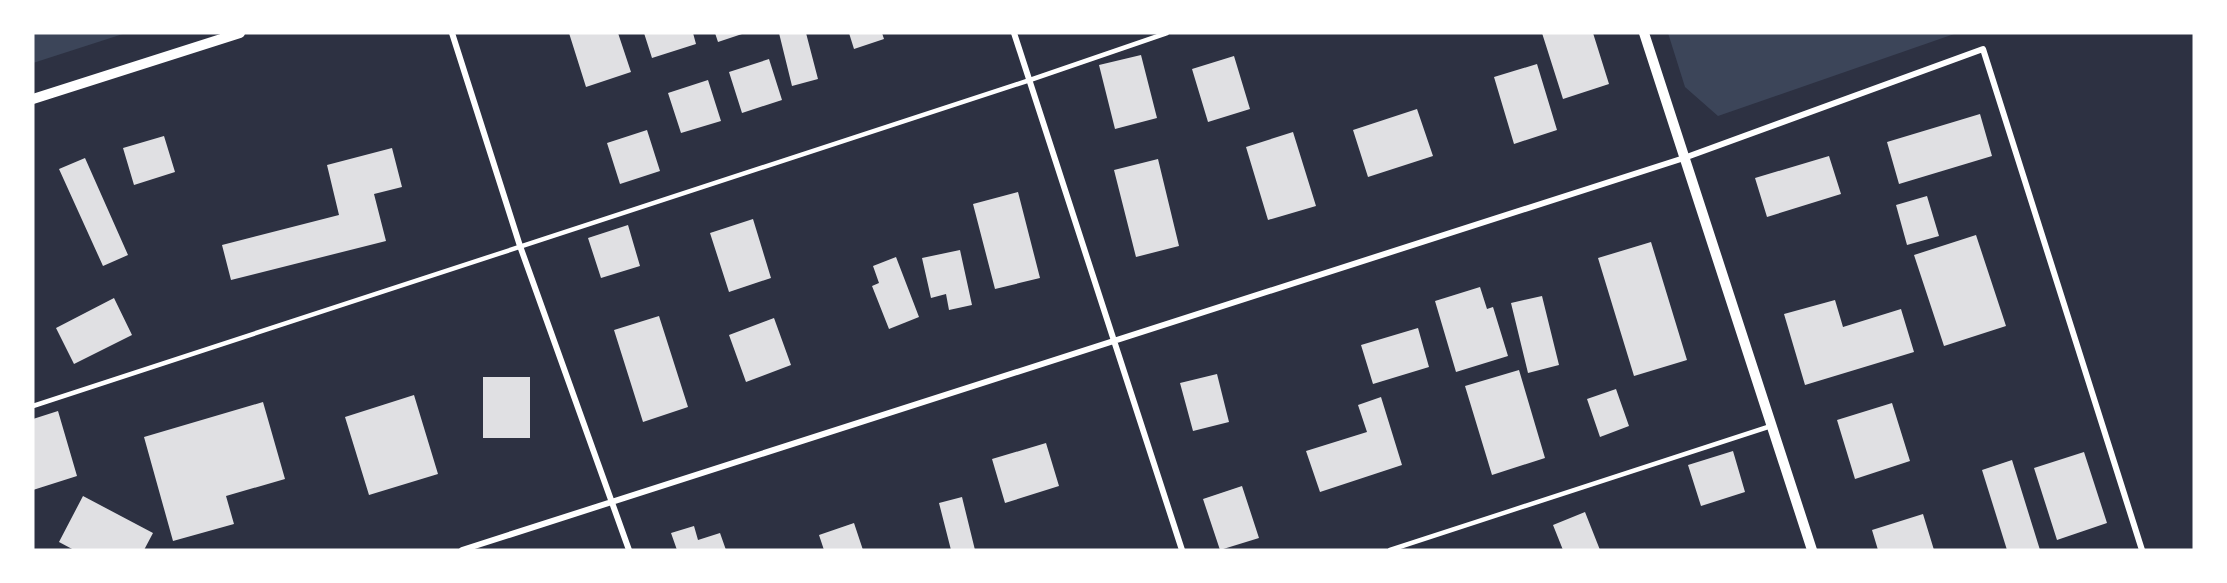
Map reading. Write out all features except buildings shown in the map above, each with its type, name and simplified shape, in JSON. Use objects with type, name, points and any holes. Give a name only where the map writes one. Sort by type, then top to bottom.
[{"type":"street","points":[[33,99],[240,33]]},
{"type":"street","points":[[452,33],[520,246],[629,550]]},
{"type":"street","points":[[1014,33],[1182,550]]},
{"type":"street","points":[[1644,33],[1812,550]]},
{"type":"street","points":[[462,550],[1684,158],[1983,49],[2142,550]]},
{"type":"lane","points":[[33,406],[1030,80],[1167,33]]},
{"type":"lane","points":[[1390,550],[1771,426]]},
{"type":"shaded area","points":[[33,33],[126,33],[33,63]]},
{"type":"shaded area","points":[[1668,33],[1957,33],[1718,116],[1685,87]]}]
